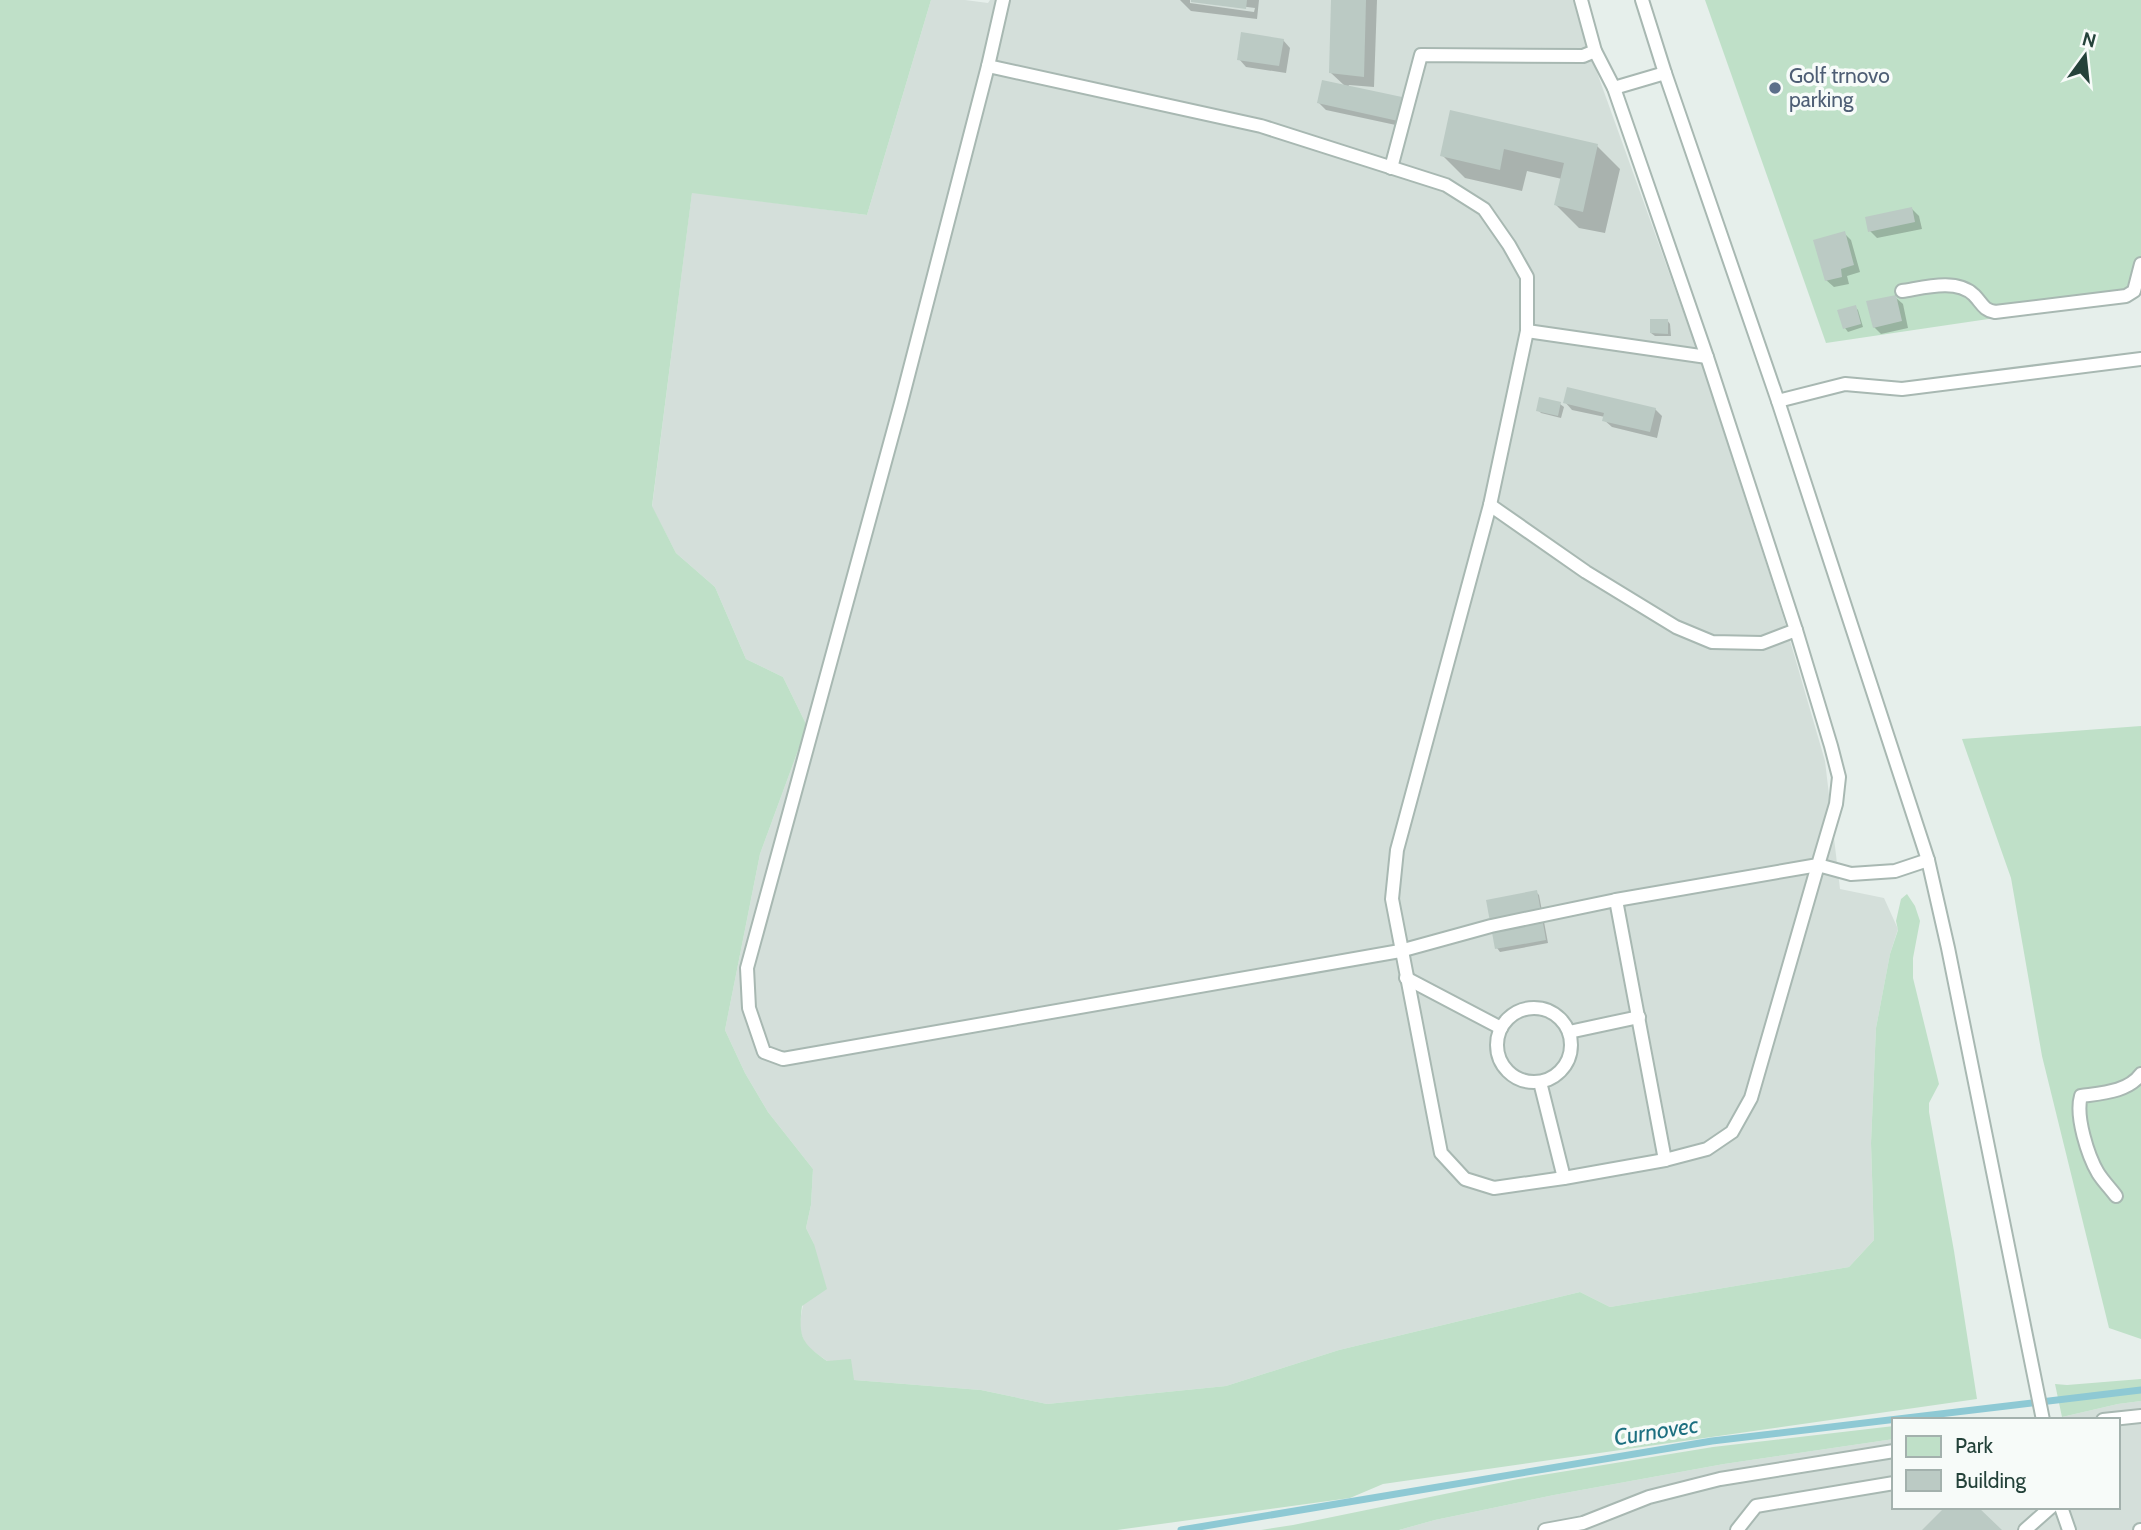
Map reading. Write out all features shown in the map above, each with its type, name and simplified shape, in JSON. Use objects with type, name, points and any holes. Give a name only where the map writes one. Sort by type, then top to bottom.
[{"type":"lane","points":[[1003,0],[897,416],[747,968],[749,1008],[764,1052],[783,1059],[1400,951],[1491,926],[1818,865],[1851,874],[1895,871],[1928,860]]},
{"type":"lane","points":[[988,66],[1261,125],[1446,185],[1484,209],[1528,278],[1527,331],[1490,505],[1396,850],[1392,899],[1441,1153],[1465,1180],[1494,1188],[1665,1160],[1707,1149],[1732,1132],[1751,1098],[1836,804],[1839,777],[1796,630],[1707,356],[1614,88],[1595,51],[1581,0]]},
{"type":"lane","points":[[1642,0],[1779,401],[1928,860],[1951,961],[2043,1418]]},
{"type":"lane","points":[[1391,167],[1421,55],[1583,57],[1595,51]]},
{"type":"lane","points":[[1614,88],[1665,73]]},
{"type":"lane","points":[[1902,291],[1952,286],[1965,289],[1974,295],[1987,311],[1995,312],[2126,296],[2134,291],[2141,264]]},
{"type":"lane","points":[[1527,331],[1707,356]]},
{"type":"lane","points":[[1779,401],[1845,384],[1902,389],[2141,359]]},
{"type":"lane","points":[[1490,505],[1597,579],[1675,627],[1712,642],[1762,643],[1796,630]]},
{"type":"lane","points":[[1616,901],[1665,1160]]},
{"type":"lane","points":[[1406,978],[1501,1028]]},
{"type":"lane","points":[[1530,1008],[1553,1014],[1569,1032],[1570,1054],[1566,1064],[1550,1079],[1540,1082],[1517,1079],[1507,1072],[1497,1051],[1501,1028],[1508,1018],[1530,1008]]},
{"type":"lane","points":[[1569,1032],[1639,1017]]},
{"type":"lane","points":[[2116,1196],[2097,1171],[2082,1133],[2079,1104],[2081,1096],[2118,1090],[2135,1082],[2141,1074]]},
{"type":"lane","points":[[1540,1082],[1564,1178]]},
{"type":"lane","points":[[2120,1418],[2141,1416]]},
{"type":"lane","points":[[1545,1530],[1584,1527],[1649,1497],[1720,1479],[1892,1451]]},
{"type":"lane","points":[[1737,1530],[1756,1506],[1892,1483]]},
{"type":"lane","points":[[2025,1530],[2049,1509]]},
{"type":"lane","points":[[2063,1509],[2069,1530]]},
{"type":"shaded area","points":[[931,0],[988,3],[990,0],[1573,0],[1698,353],[1782,613],[1825,761],[1840,889],[1884,898],[1898,929],[1890,954],[1876,1028],[1871,1143],[1874,1240],[1849,1267],[1610,1307],[1580,1292],[1339,1350],[1226,1386],[1047,1404],[981,1390],[854,1380],[806,1346],[799,1327],[814,1244],[806,1228],[811,1205],[813,1169],[768,1112],[745,1073],[725,1030],[760,854],[807,726],[783,677],[746,659],[715,587],[676,553],[652,507],[692,192],[867,215]]},
{"type":"shaded area","points":[[2141,1401],[2141,1530],[1399,1530],[1554,1495],[1724,1464],[1892,1439],[1892,1509],[2120,1509],[2120,1418],[2052,1418]]},
{"type":"green space","points":[[0,0],[931,0],[867,215],[692,193],[652,506],[676,553],[715,587],[746,659],[783,677],[807,726],[760,854],[725,1030],[745,1073],[768,1112],[813,1169],[811,1205],[806,1228],[814,1244],[827,1289],[802,1306],[801,1326],[807,1344],[827,1361],[851,1359],[854,1380],[981,1390],[1047,1404],[1226,1386],[1339,1350],[1580,1292],[1610,1307],[1849,1267],[1874,1240],[1871,1143],[1876,1028],[1890,954],[1898,930],[1896,921],[1901,899],[1907,894],[1920,921],[1913,958],[1913,978],[1939,1084],[1929,1103],[1929,1112],[1977,1399],[1383,1484],[1350,1498],[1117,1530],[0,1530]]},
{"type":"green space","points":[[1705,0],[2141,0],[2141,288],[2138,297],[1826,343]]},
{"type":"green space","points":[[2141,726],[2141,1339],[2109,1328],[2042,1056],[2011,878],[1962,739]]},
{"type":"green space","points":[[2141,1379],[2141,1401],[2062,1417],[2055,1384]]},
{"type":"green space","points":[[1892,1426],[1892,1439],[1724,1464],[1554,1495],[1399,1530],[1261,1530],[1518,1479],[1713,1447]]},
{"type":"building","points":[[1191,0],[1247,0],[1246,9]]},
{"type":"building","points":[[1331,0],[1366,0],[1364,77],[1329,73]]},
{"type":"building","points":[[1241,32],[1284,39],[1279,66],[1237,60]]},
{"type":"building","points":[[1322,80],[1402,97],[1398,121],[1317,103]]},
{"type":"building","points":[[1450,110],[1598,144],[1583,212],[1554,205],[1564,163],[1504,149],[1500,170],[1440,156]]},
{"type":"building","points":[[1912,207],[1915,222],[1868,232],[1865,217]]},
{"type":"building","points":[[1845,231],[1854,265],[1841,269],[1842,277],[1825,281],[1813,240]]},
{"type":"building","points":[[1896,295],[1902,321],[1873,328],[1866,301]]},
{"type":"building","points":[[1856,305],[1861,324],[1843,329],[1837,310]]},
{"type":"building","points":[[1650,319],[1668,319],[1668,334],[1650,333]]},
{"type":"building","points":[[1567,387],[1656,408],[1650,432],[1602,421],[1604,413],[1563,403]]},
{"type":"building","points":[[1539,397],[1561,402],[1558,416],[1536,411]]},
{"type":"building","points":[[1537,890],[1546,940],[1495,949],[1486,900]]},
{"type":"building","points":[[1943,1509],[1980,1509],[2002,1530],[1922,1530]]},
{"type":"waterway","name":"Curnovec","points":[[1905,1418],[2141,1390]]},
{"type":"waterway","name":"Curnovec","points":[[1181,1530],[1712,1441],[1892,1420]]},
{"type":"place","name":"Golf trnovo parking","points":[[1775,88]]}]
